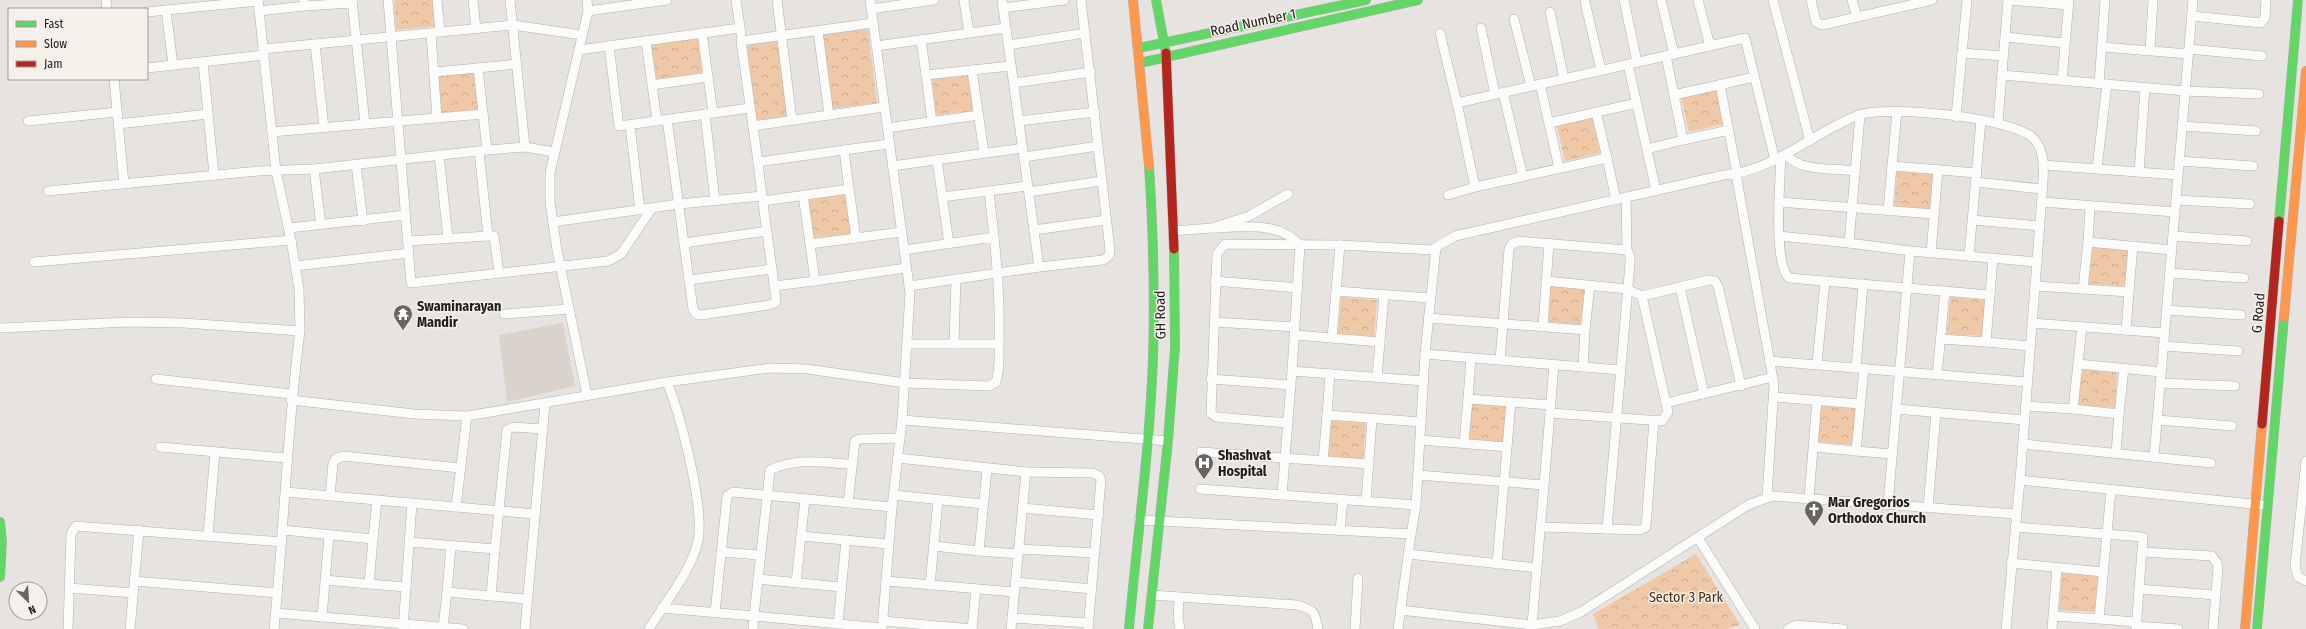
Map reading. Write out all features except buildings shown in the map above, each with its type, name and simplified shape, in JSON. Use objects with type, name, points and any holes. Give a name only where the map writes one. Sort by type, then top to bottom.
[{"type":"street","points":[[148,12],[258,0],[276,171],[289,228],[299,289],[300,331],[291,397],[286,458],[286,492],[274,629]]},
{"type":"street","points":[[388,0],[411,283],[608,260],[621,254],[652,208]]},
{"type":"street","points":[[437,0],[434,72],[437,118]]},
{"type":"street","points":[[473,0],[476,29]]},
{"type":"street","points":[[510,0],[525,148]]},
{"type":"street","points":[[587,0],[588,11],[550,173],[550,202],[560,266],[588,395]]},
{"type":"street","points":[[588,11],[616,3],[667,0]]},
{"type":"street","points":[[667,119],[693,310],[696,314],[701,315],[775,303],[776,299],[736,0]]},
{"type":"street","points":[[777,0],[792,120]]},
{"type":"street","points":[[883,626],[888,544],[905,383],[909,286],[870,4],[934,0]]},
{"type":"street","points":[[964,0],[969,33]]},
{"type":"street","points":[[1039,267],[1003,4],[1064,0]]},
{"type":"street","points":[[909,286],[1039,267],[1103,260],[1109,256],[1110,250],[1091,72],[1081,0]]},
{"type":"street","name":"GH Road","points":[[1129,629],[1148,440],[1153,357],[1154,255],[1147,140],[1140,63],[1132,0]]},
{"type":"street","name":"GH Road","points":[[1148,629],[1168,441],[1175,347],[1173,232],[1165,56],[1156,0]]},
{"type":"street","name":"Road Number 1","points":[[1138,48],[1366,0]]},
{"type":"street","name":"Road Number 1","points":[[1140,63],[1165,56],[1418,0]]},
{"type":"street","points":[[1624,0],[1637,103],[1656,191]]},
{"type":"street","points":[[1661,0],[1670,55],[1674,95],[1683,140]]},
{"type":"street","points":[[1698,0],[1710,46]]},
{"type":"street","points":[[1773,0],[1810,141]]},
{"type":"street","points":[[1811,0],[1819,24],[1857,17],[1896,4],[1930,0]]},
{"type":"street","points":[[1852,0],[1857,17]]},
{"type":"street","points":[[1956,118],[1967,0]]},
{"type":"street","points":[[1998,122],[2008,0],[2068,2],[2062,80]]},
{"type":"street","points":[[2097,168],[2103,84],[2102,47],[2105,0]]},
{"type":"street","points":[[2150,50],[2153,0]]},
{"type":"street","points":[[2154,457],[2193,0]]},
{"type":"street","points":[[2192,16],[2261,23],[2265,18],[2266,0]]},
{"type":"street","name":"G Road","points":[[2245,629],[2298,0]]},
{"type":"street","points":[[259,11],[304,3],[352,1],[365,124]]},
{"type":"street","points":[[1585,2],[1601,70]]},
{"type":"street","points":[[166,10],[173,65]]},
{"type":"street","points":[[1550,12],[1564,79]]},
{"type":"street","points":[[1514,19],[1549,123],[1559,168]]},
{"type":"street","points":[[742,41],[873,23]]},
{"type":"street","points":[[148,68],[203,62],[315,44],[513,25],[582,35]]},
{"type":"street","points":[[579,50],[740,28]]},
{"type":"street","points":[[876,46],[1006,28]]},
{"type":"street","points":[[1481,28],[1523,177]]},
{"type":"street","points":[[818,31],[829,115]]},
{"type":"street","points":[[702,33],[708,77],[715,201]]},
{"type":"street","points":[[1440,33],[1475,187]]},
{"type":"street","points":[[1008,45],[1085,34]]},
{"type":"street","points":[[2005,37],[2065,43]]},
{"type":"street","points":[[1457,103],[1745,38],[1754,77],[1781,157],[1779,202],[1780,263],[1784,274],[1788,278],[1990,295]]},
{"type":"street","points":[[921,40],[932,122]]},
{"type":"street","points":[[646,41],[657,121]]},
{"type":"street","points":[[315,44],[324,128]]},
{"type":"street","points":[[609,46],[620,126],[750,108]]},
{"type":"street","points":[[2102,47],[2262,56]]},
{"type":"street","points":[[1962,53],[2003,56]]},
{"type":"street","points":[[203,62],[214,175]]},
{"type":"street","points":[[434,72],[517,64]]},
{"type":"street","points":[[926,75],[1011,66]]},
{"type":"street","points":[[478,68],[483,114],[483,150],[488,236]]},
{"type":"street","points":[[972,70],[984,153]]},
{"type":"street","name":"G Road","points":[[2257,629],[2306,71]]},
{"type":"street","points":[[1014,83],[1091,72]]},
{"type":"street","points":[[2002,75],[2185,91],[2259,94]]},
{"type":"street","points":[[652,85],[708,77]]},
{"type":"street","points":[[1674,95],[1754,77]]},
{"type":"street","points":[[114,80],[124,184]]},
{"type":"street","points":[[1720,85],[1773,377],[1774,397],[1767,498]]},
{"type":"street","points":[[2139,172],[2145,88]]},
{"type":"street","points":[[1549,123],[1637,103]]},
{"type":"street","points":[[753,126],[884,108]]},
{"type":"street","points":[[1888,210],[1897,110]]},
{"type":"street","points":[[1398,629],[1416,505],[1425,354],[1434,250],[1443,241],[1455,236],[1626,197],[1737,174],[1781,157],[1860,115],[1874,111],[1897,110],[1998,122],[2025,132],[2035,140],[2040,150],[2043,165],[2042,202],[2020,480],[2014,527],[2006,629]]},
{"type":"street","points":[[28,121],[117,112]]},
{"type":"street","points":[[1019,121],[1095,112]]},
{"type":"street","points":[[1596,112],[1616,200]]},
{"type":"street","points":[[118,124],[208,114]]},
{"type":"street","points":[[272,132],[483,114]]},
{"type":"street","points":[[887,128],[979,115]]},
{"type":"street","points":[[1849,243],[1860,115]]},
{"type":"street","points":[[1969,256],[1981,120]]},
{"type":"street","points":[[630,125],[640,210]]},
{"type":"street","points":[[2182,126],[2256,131]]},
{"type":"street","points":[[1647,149],[1729,130]]},
{"type":"street","points":[[758,162],[889,144]]},
{"type":"street","points":[[1024,157],[1098,146]]},
{"type":"street","points":[[48,191],[214,175],[314,169],[483,150],[525,148],[554,152]]},
{"type":"street","points":[[892,166],[1023,148]]},
{"type":"street","points":[[844,150],[856,238]]},
{"type":"street","points":[[439,155],[448,238]]},
{"type":"street","points":[[1781,157],[1802,165],[1855,170]]},
{"type":"street","points":[[1448,194],[1607,158]]},
{"type":"street","points":[[936,160],[949,244]]},
{"type":"street","points":[[2179,161],[2253,166]]},
{"type":"street","points":[[356,164],[363,221]]},
{"type":"street","points":[[2043,165],[2178,175]]},
{"type":"street","points":[[1892,166],[1938,170],[2042,189]]},
{"type":"street","points":[[314,169],[321,225]]},
{"type":"street","points":[[1931,253],[1938,170]]},
{"type":"street","points":[[942,197],[989,191],[1029,189],[1102,181]]},
{"type":"street","points":[[553,222],[679,204],[804,196],[849,189]]},
{"type":"street","points":[[156,379],[414,414],[466,416],[545,404],[588,395],[667,382],[770,368],[807,369],[905,383],[989,386],[996,382],[998,374],[999,344],[998,273],[989,191]]},
{"type":"street","points":[[1212,228],[1248,216],[1288,194]]},
{"type":"street","points":[[804,196],[815,280]]},
{"type":"street","points":[[1607,529],[1630,256],[1626,250],[1626,197]]},
{"type":"street","points":[[2176,200],[2250,204]]},
{"type":"street","points":[[1779,202],[1934,214]]},
{"type":"street","points":[[2042,202],[2175,212]]},
{"type":"street","points":[[2083,289],[2090,206]]},
{"type":"street","points":[[289,228],[363,221],[406,215]]},
{"type":"street","points":[[1034,230],[1106,220]]},
{"type":"street","points":[[1972,220],[2040,226]]},
{"type":"street","points":[[1173,232],[1212,228],[1275,229],[1292,236],[1300,245],[1282,495]]},
{"type":"street","points":[[684,243],[767,231]]},
{"type":"street","points":[[810,244],[901,232]]},
{"type":"street","points":[[408,241],[494,236],[499,273]]},
{"type":"street","points":[[1780,236],[1910,251],[2037,262]]},
{"type":"street","points":[[2173,236],[2247,241]]},
{"type":"street","points":[[904,250],[994,237]]},
{"type":"street","points":[[34,262],[291,240]]},
{"type":"street","points":[[1500,360],[1509,249],[1512,244],[1519,241],[1626,250]]},
{"type":"street","points":[[2088,242],[2172,250]]},
{"type":"street","points":[[1542,326],[1549,243]]},
{"type":"street","points":[[1288,423],[1213,416],[1210,408],[1217,254],[1224,244],[1340,245],[1434,250]]},
{"type":"street","points":[[1332,338],[1340,245]]},
{"type":"street","points":[[2126,330],[2133,246]]},
{"type":"street","points":[[1888,504],[1910,251]]},
{"type":"street","points":[[296,266],[409,253]]},
{"type":"street","points":[[1986,342],[1993,258]]},
{"type":"street","points":[[689,280],[772,268]]},
{"type":"street","points":[[774,286],[906,268]]},
{"type":"street","points":[[2170,273],[2244,278]]},
{"type":"street","points":[[954,344],[956,279]]},
{"type":"street","points":[[1546,281],[1627,289],[1642,296],[1709,280],[1715,281],[1718,286],[1741,386]]},
{"type":"street","points":[[1216,281],[1298,288]]},
{"type":"street","points":[[1817,364],[1825,281]]},
{"type":"street","points":[[1856,451],[1860,404],[1863,284]]},
{"type":"street","points":[[1583,367],[1590,285]]},
{"type":"street","points":[[2035,286],[2129,292]]},
{"type":"street","points":[[1680,287],[1704,394]]},
{"type":"street","points":[[1336,291],[1430,298]]},
{"type":"street","points":[[1937,374],[1945,291]]},
{"type":"street","points":[[1377,377],[1384,295]]},
{"type":"street","points":[[1468,399],[1511,402],[1616,418],[1662,421],[1666,418],[1668,412],[1642,296]]},
{"type":"street","points":[[504,314],[569,309]]},
{"type":"street","points":[[2166,310],[2241,315]]},
{"type":"street","points":[[1428,318],[1585,330]]},
{"type":"street","points":[[0,328],[130,322],[184,323],[300,331]]},
{"type":"street","points":[[1214,322],[1295,331],[1332,338],[1380,342]]},
{"type":"street","points":[[2032,323],[2164,333]]},
{"type":"street","points":[[2073,409],[2082,327]]},
{"type":"street","points":[[1941,339],[2030,346]]},
{"type":"street","points":[[907,344],[999,344]]},
{"type":"street","points":[[2163,346],[2238,351]]},
{"type":"street","points":[[1425,354],[1620,370]]},
{"type":"street","points":[[1464,443],[1471,358]]},
{"type":"street","points":[[1770,361],[2027,382]]},
{"type":"street","points":[[1532,625],[1554,364]]},
{"type":"street","points":[[2078,364],[2161,372]]},
{"type":"street","points":[[2116,453],[2124,368]]},
{"type":"street","points":[[1292,371],[1424,381]]},
{"type":"street","points":[[1323,461],[1330,374]]},
{"type":"street","points":[[1666,403],[1773,377]]},
{"type":"street","points":[[1211,379],[1290,385]]},
{"type":"street","points":[[649,629],[689,563],[698,540],[698,500],[676,404],[667,382]]},
{"type":"street","points":[[2160,383],[2235,386]]},
{"type":"street","points":[[1774,397],[1860,404]]},
{"type":"street","points":[[1809,497],[1818,400]]},
{"type":"street","points":[[1496,564],[1511,402]]},
{"type":"street","points":[[525,629],[545,404]]},
{"type":"street","points":[[2025,406],[2119,414]]},
{"type":"street","points":[[1896,409],[2024,420]]},
{"type":"street","points":[[1928,507],[1936,412]]},
{"type":"street","points":[[1327,415],[1421,422]]},
{"type":"street","points":[[456,507],[466,416]]},
{"type":"street","points":[[1366,501],[1372,419]]},
{"type":"street","points":[[902,420],[1168,441]]},
{"type":"street","points":[[1541,527],[1640,530],[1646,526],[1648,520],[1654,420]]},
{"type":"street","points":[[2157,420],[2232,426]]},
{"type":"street","points":[[490,596],[507,430],[513,428],[543,429]]},
{"type":"street","points":[[848,503],[854,445],[860,439],[900,438]]},
{"type":"street","points":[[1420,440],[1508,447]]},
{"type":"street","points":[[2023,444],[2211,463]]},
{"type":"street","points":[[160,447],[286,458]]},
{"type":"street","points":[[1814,448],[1892,454]]},
{"type":"street","points":[[208,535],[215,452]]},
{"type":"street","points":[[1201,452],[1369,464]]},
{"type":"street","points":[[330,496],[333,463],[336,459],[343,456],[460,468]]},
{"type":"street","points":[[898,458],[987,469],[1026,472],[1093,473],[1098,476],[1102,485],[1088,626],[1012,618]]},
{"type":"street","points":[[2306,461],[2302,541],[2296,572],[2298,577],[2306,581]]},
{"type":"street","points":[[753,629],[766,495],[770,470],[785,463],[804,462],[852,464]]},
{"type":"street","points":[[979,551],[987,469]]},
{"type":"street","points":[[1011,629],[1026,472]]},
{"type":"street","points":[[1418,475],[1544,485]]},
{"type":"street","points":[[2020,480],[2267,506]]},
{"type":"street","points":[[1200,488],[1416,505]]},
{"type":"street","points":[[2099,619],[2111,490]]},
{"type":"street","points":[[286,492],[535,514]]},
{"type":"street","points":[[715,613],[727,496],[733,492],[892,507]]},
{"type":"street","points":[[893,495],[983,504]]},
{"type":"street","points":[[1400,610],[1532,625],[1560,621],[1581,612],[1748,506],[1767,498],[1782,496],[1809,497],[2016,514]]},
{"type":"street","points":[[796,583],[805,499]]},
{"type":"street","points":[[1340,531],[1343,499]]},
{"type":"street","points":[[370,584],[377,500]]},
{"type":"street","points":[[930,585],[938,500]]},
{"type":"street","points":[[403,627],[412,503]]},
{"type":"street","points":[[1022,508],[1099,515]]},
{"type":"street","points":[[1139,520],[1411,534]]},
{"type":"street","points":[[0,522],[0,578]]},
{"type":"street","points":[[68,629],[71,534],[76,526],[208,535],[282,542]]},
{"type":"street","points":[[2014,527],[2143,537],[2136,626]]},
{"type":"street","points":[[130,629],[139,530]]},
{"type":"street","points":[[283,530],[373,539]]},
{"type":"street","points":[[322,617],[329,535]]},
{"type":"street","points":[[801,536],[888,544]]},
{"type":"street","points":[[1698,538],[1755,629]]},
{"type":"street","points":[[838,624],[846,540]]},
{"type":"street","points":[[409,542],[495,549]]},
{"type":"street","points":[[444,627],[451,546]]},
{"type":"street","points":[[934,546],[979,551],[1095,553]]},
{"type":"street","points":[[721,552],[760,555]]},
{"type":"street","points":[[2142,552],[2212,556],[2217,563],[2218,568],[2213,629]]},
{"type":"street","points":[[1408,554],[1537,568]]},
{"type":"street","points":[[2011,564],[2103,572]]},
{"type":"street","points":[[2052,629],[2057,568]]},
{"type":"street","points":[[1355,629],[1358,578]]},
{"type":"street","points":[[758,579],[841,587]]},
{"type":"street","points":[[325,580],[406,587]]},
{"type":"street","points":[[886,580],[1014,592]]},
{"type":"street","points":[[134,581],[277,593]]},
{"type":"street","points":[[1015,582],[1092,589]]},
{"type":"street","points":[[69,588],[133,593]]},
{"type":"street","points":[[662,608],[754,616],[791,624],[838,624],[972,629],[976,589]]},
{"type":"street","points":[[2139,589],[2216,595]]},
{"type":"street","points":[[447,592],[527,599]]},
{"type":"street","points":[[1151,595],[1297,605],[1312,610],[1316,616],[1318,629]]},
{"type":"street","points":[[1179,597],[1178,617],[1180,629]]},
{"type":"street","points":[[276,613],[322,617],[367,625],[444,627],[463,629]]},
{"type":"street","points":[[2053,616],[2099,619],[2136,626],[2178,629]]},
{"type":"street","points":[[1788,629],[1796,625],[1843,629]]},
{"type":"shaded area","points":[[563,323],[575,386],[507,402],[499,335]]},
{"type":"green space","points":[[394,0],[434,0],[436,26],[396,30]]},
{"type":"green space","points":[[868,29],[877,103],[831,109],[822,35]]},
{"type":"green space","points":[[698,37],[702,73],[656,79],[651,43]]},
{"type":"green space","points":[[778,41],[787,116],[756,120],[747,45]]},
{"type":"green space","points":[[475,72],[478,110],[440,113],[437,75]]},
{"type":"green space","points":[[968,75],[973,111],[936,115],[932,79]]},
{"type":"green space","points":[[1717,89],[1725,124],[1689,132],[1681,97]]},
{"type":"green space","points":[[1592,118],[1600,153],[1565,161],[1557,126]]},
{"type":"green space","points":[[1897,170],[1933,173],[1930,209],[1894,207]]},
{"type":"green space","points":[[847,194],[851,234],[812,238],[807,199]]},
{"type":"green space","points":[[2092,247],[2128,250],[2126,286],[2089,284]]},
{"type":"green space","points":[[1549,286],[1585,288],[1582,325],[1546,322]]},
{"type":"green space","points":[[1341,297],[1377,300],[1374,336],[1338,334]]},
{"type":"green space","points":[[1950,297],[1986,300],[1984,336],[1947,334]]},
{"type":"green space","points":[[2081,369],[2117,371],[2115,408],[2078,405]]},
{"type":"green space","points":[[1471,403],[1507,406],[1504,442],[1468,440]]},
{"type":"green space","points":[[1820,406],[1856,408],[1854,445],[1817,442]]},
{"type":"green space","points":[[1330,420],[1366,423],[1363,459],[1327,457]]},
{"type":"green space","name":"Sector 3 Park","points":[[1696,554],[1740,625],[1726,629],[1599,629],[1593,614]]},
{"type":"green space","points":[[2062,573],[2098,576],[2095,612],[2059,610]]},
{"type":"traffic: fast","points":[[1156,0],[1166,53]]},
{"type":"traffic: fast","points":[[1139,48],[1366,0]]},
{"type":"traffic: fast","points":[[1140,63],[1418,0]]},
{"type":"traffic: fast","points":[[2279,221],[2298,0]]},
{"type":"traffic: fast","points":[[1129,629],[1146,459],[1153,357],[1154,309],[1152,213],[1149,166]]},
{"type":"traffic: fast","points":[[1148,629],[1168,441],[1175,347],[1174,249]]},
{"type":"traffic: fast","points":[[2257,629],[2284,317]]},
{"type":"traffic: fast","points":[[0,522],[2,541],[0,577]]},
{"type":"traffic: slow","points":[[1133,0],[1149,166]]},
{"type":"traffic: slow","points":[[2284,317],[2306,71]]},
{"type":"traffic: slow","points":[[2245,629],[2262,424]]},
{"type":"traffic: jam","points":[[1166,53],[1174,249]]},
{"type":"traffic: jam","points":[[2262,424],[2279,221]]},
{"type":"place","name":"Swaminarayan Mandir","points":[[403,331]]},
{"type":"place","name":"Shashvat Hospital","points":[[1204,480]]},
{"type":"place","name":"Mar Gregorios Orthodox Church","points":[[1814,527]]}]
